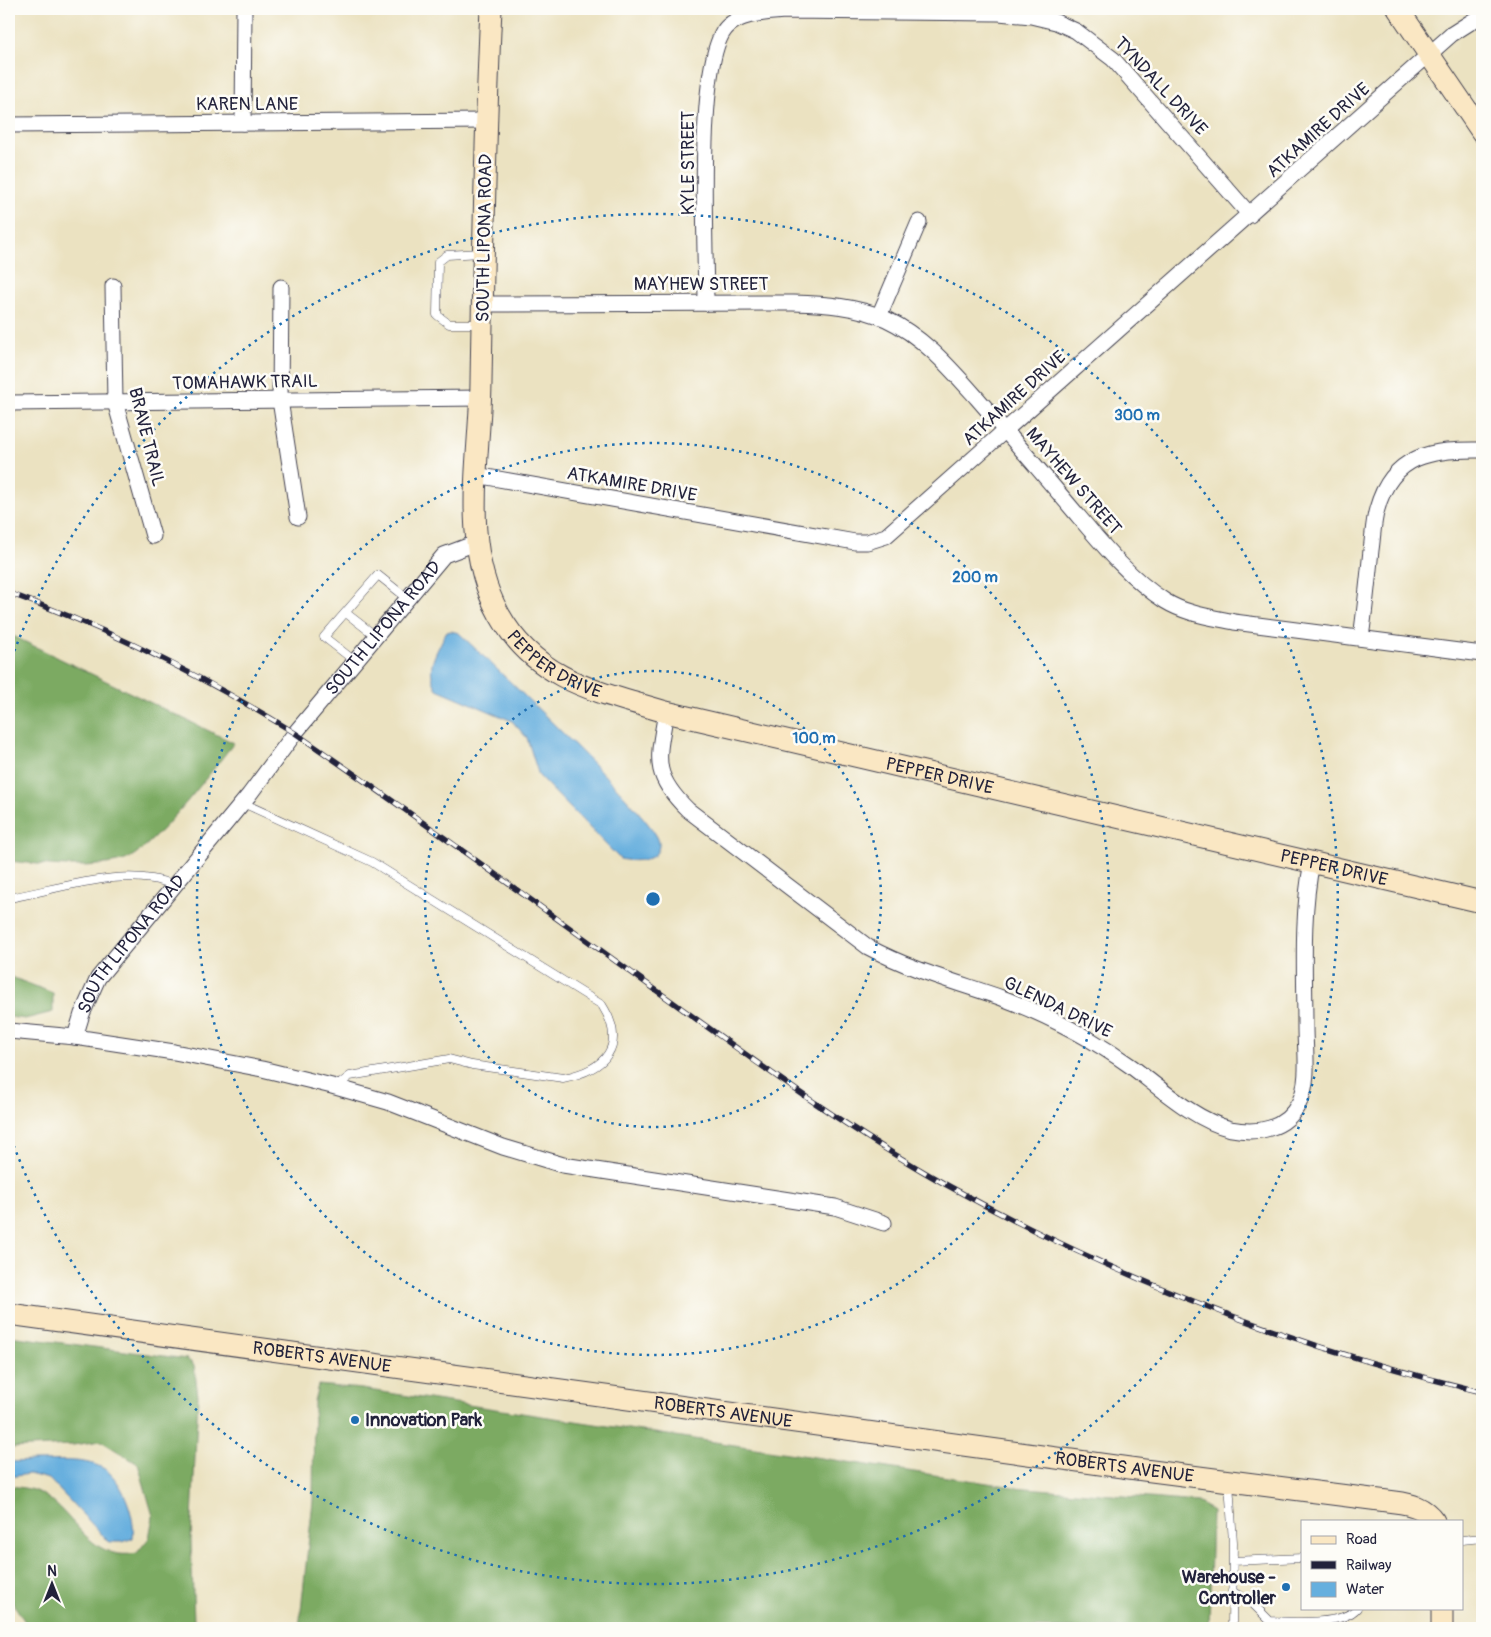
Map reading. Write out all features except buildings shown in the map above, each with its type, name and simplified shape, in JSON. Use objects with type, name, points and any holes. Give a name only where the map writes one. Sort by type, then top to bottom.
[{"type":"street","points":[[243,123],[244,9]]},
{"type":"street","name":"SOUTH LIPONA ROAD","points":[[75,1037],[98,978],[243,803],[295,733],[444,555],[476,544],[476,475],[481,398],[486,121],[491,9]]},
{"type":"street","points":[[1398,9],[1482,132]]},
{"type":"street","name":"TYNDALL DRIVE","points":[[726,28],[743,18],[785,11],[1000,13],[1032,16],[1056,22],[1076,31],[1113,59],[1250,215]]},
{"type":"street","name":"ATKAMIRE DRIVE","points":[[476,475],[846,540],[867,542],[886,536],[901,525],[1005,430],[1250,215],[1452,34],[1482,16]]},
{"type":"street","name":"KYLE STREET","points":[[706,303],[706,108],[713,56],[719,37],[726,28]]},
{"type":"street","name":"KAREN LANE","points":[[9,125],[486,121]]},
{"type":"street","points":[[879,316],[919,222]]},
{"type":"street","name":"BRAVE TRAIL","points":[[113,286],[115,402],[153,536]]},
{"type":"street","points":[[281,287],[280,400],[298,517]]},
{"type":"street","name":"MAYHEW STREET","points":[[482,314],[706,303],[793,303],[833,305],[879,316],[909,333],[935,354],[1005,430],[1102,544],[1137,579],[1165,601],[1201,616],[1234,622],[1482,654]]},
{"type":"street","name":"TOMAHAWK TRAIL","points":[[9,403],[481,398]]},
{"type":"street","points":[[1362,638],[1376,510],[1392,476],[1414,458],[1429,453],[1455,449],[1482,450]]},
{"type":"street","name":"PEPPER DRIVE","points":[[476,544],[485,581],[499,615],[518,641],[546,667],[580,686],[666,712],[1482,902]]},
{"type":"street","name":"GLENDA DRIVE","points":[[666,712],[659,760],[661,777],[670,792],[688,810],[868,947],[900,964],[1003,999],[1060,1024],[1096,1043],[1132,1067],[1167,1095],[1229,1128],[1250,1132],[1263,1131],[1280,1125],[1300,1103],[1305,1066],[1306,904],[1312,862]]},
{"type":"street","points":[[9,1031],[75,1037],[193,1056],[336,1087],[397,1106],[503,1147],[563,1164],[835,1206],[884,1224]]},
{"type":"street","name":"ROBERTS AVENUE","points":[[9,1314],[1408,1503],[1426,1512],[1433,1520]]},
{"type":"street","points":[[1442,1610],[1442,1628]]},
{"type":"lane","points":[[482,314],[449,324],[437,315],[438,262],[447,255],[483,253]]},
{"type":"lane","points":[[356,662],[324,637],[378,575],[408,599]]},
{"type":"lane","points":[[346,612],[377,637]]},
{"type":"lane","points":[[243,803],[372,862],[602,1005],[612,1020],[613,1037],[609,1054],[601,1064],[563,1078],[472,1065],[449,1059],[350,1076],[336,1087]]},
{"type":"lane","points":[[9,898],[122,878],[159,879],[174,885]]},
{"type":"lane","points":[[1229,1480],[1233,1561],[1232,1628]]},
{"type":"lane","points":[[1464,1540],[1482,1538]]},
{"type":"lane","points":[[1233,1561],[1301,1558]]},
{"type":"lane","points":[[1232,1591],[1254,1605],[1270,1621],[1296,1622],[1337,1619],[1354,1613],[1356,1610]]},
{"type":"green space","points":[[9,634],[234,743],[181,809],[148,844],[134,855],[122,861],[108,864],[80,866],[9,861]]},
{"type":"green space","points":[[9,976],[53,993],[53,1012],[25,1019],[9,1017]]},
{"type":"green space","points":[[9,1336],[187,1359],[194,1365],[198,1396],[191,1540],[194,1621],[191,1628],[29,1628],[9,1597],[9,1487],[24,1488],[40,1493],[53,1502],[90,1539],[103,1549],[119,1554],[137,1553],[149,1538],[153,1516],[138,1464],[101,1441],[73,1445],[9,1448]]},
{"type":"green space","points":[[318,1385],[362,1389],[1014,1487],[1198,1502],[1212,1511],[1209,1628],[299,1628],[313,1501],[314,1401]]},
{"type":"water","points":[[446,632],[459,633],[602,772],[651,827],[659,842],[656,854],[645,860],[632,861],[620,859],[539,776],[527,738],[512,721],[437,689],[432,674],[433,660]]},
{"type":"water","points":[[9,1462],[85,1462],[94,1464],[109,1472],[121,1488],[130,1509],[133,1538],[123,1542],[109,1542],[49,1479],[29,1474],[9,1477]]},
{"type":"railway","points":[[9,593],[120,638],[191,674],[295,733],[433,829],[729,1043],[871,1140],[945,1184],[1074,1250],[1207,1306],[1343,1354],[1482,1392]]},
{"type":"place","name":"Innovation Park","points":[[355,1420]]},
{"type":"place","name":"Warehouse - Controller","points":[[1286,1587]]}]
